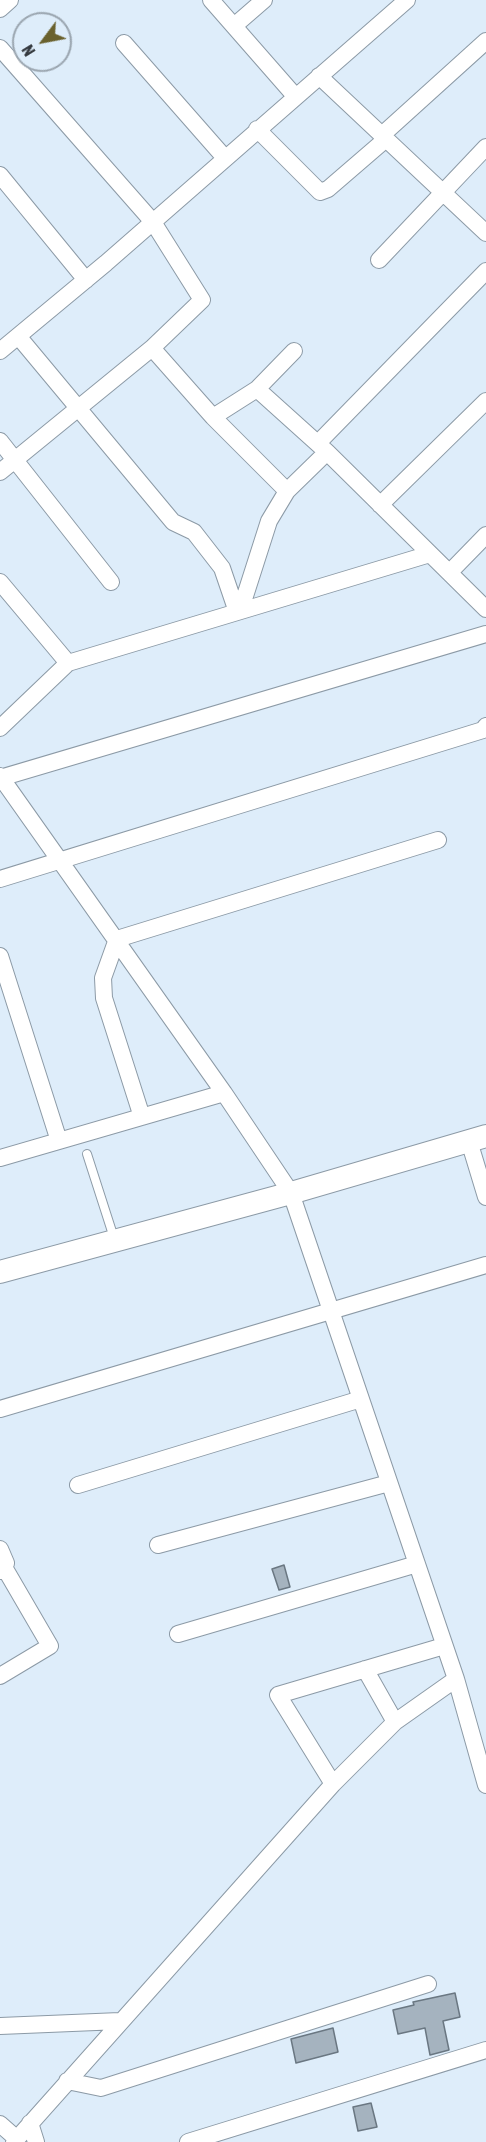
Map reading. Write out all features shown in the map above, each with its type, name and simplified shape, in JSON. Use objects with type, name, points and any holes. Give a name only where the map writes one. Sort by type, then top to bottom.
[{"type":"main road","points":[[0,1272],[291,1193],[478,1139]]},
{"type":"street","points":[[0,9],[10,0]]},
{"type":"street","points":[[211,0],[295,96]]},
{"type":"street","points":[[234,26],[264,0]]},
{"type":"street","points":[[0,351],[86,280],[407,0]]},
{"type":"street","points":[[257,129],[320,192],[328,189],[486,41]]},
{"type":"street","points":[[124,43],[225,158]]},
{"type":"street","points":[[0,48],[153,222],[202,300],[152,348],[0,472]]},
{"type":"street","points":[[319,76],[486,233]]},
{"type":"street","points":[[379,260],[486,147]]},
{"type":"street","points":[[0,175],[86,280]]},
{"type":"street","points":[[235,607],[245,596],[269,521],[287,491],[323,447],[486,271]]},
{"type":"street","points":[[18,336],[77,410],[173,522],[194,532],[222,568],[235,607]]},
{"type":"street","points":[[152,348],[213,417],[287,491]]},
{"type":"street","points":[[213,417],[257,390],[294,351]]},
{"type":"street","points":[[257,390],[323,447],[486,609]]},
{"type":"street","points":[[380,505],[486,401]]},
{"type":"street","points":[[0,441],[111,582]]},
{"type":"street","points":[[450,572],[486,535]]},
{"type":"street","points":[[0,728],[68,663],[235,607],[430,555]]},
{"type":"street","points":[[0,582],[68,663]]},
{"type":"street","points":[[486,634],[0,777],[63,861],[291,1193],[456,1679],[486,1785]]},
{"type":"street","points":[[0,879],[483,730],[486,726]]},
{"type":"street","points":[[117,939],[438,840]]},
{"type":"street","points":[[117,939],[103,978],[104,998],[142,1117]]},
{"type":"street","points":[[0,956],[59,1141]]},
{"type":"street","points":[[0,1158],[224,1093]]},
{"type":"street","points":[[478,1139],[486,1197]]},
{"type":"street","points":[[0,1409],[486,1265]]},
{"type":"street","points":[[78,1485],[361,1399]]},
{"type":"street","points":[[158,1545],[389,1483]]},
{"type":"street","points":[[0,1549],[6,1559],[2,1569],[50,1646],[0,1676]]},
{"type":"street","points":[[178,1634],[417,1564]]},
{"type":"street","points":[[333,1784],[278,1695],[444,1646]]},
{"type":"street","points":[[365,1669],[395,1722]]},
{"type":"street","points":[[0,2124],[16,2141],[120,2021],[333,1784],[395,1722],[456,1679]]},
{"type":"street","points":[[67,2081],[101,2088],[428,1984]]},
{"type":"street","points":[[0,2026],[120,2021]]},
{"type":"street","points":[[188,2142],[486,2050]]},
{"type":"street","points":[[30,2123],[36,2142]]},
{"type":"lane","points":[[87,1154],[115,1241]]},
{"type":"building","points":[[284,1565],[290,1587],[279,1590],[272,1569]]},
{"type":"building","points":[[455,1993],[460,2017],[443,2021],[449,2050],[430,2055],[425,2028],[398,2034],[393,2010],[414,2005],[413,2002]]},
{"type":"building","points":[[333,2028],[338,2052],[296,2063],[291,2039]]},
{"type":"building","points":[[371,2103],[377,2127],[358,2131],[353,2107]]}]
